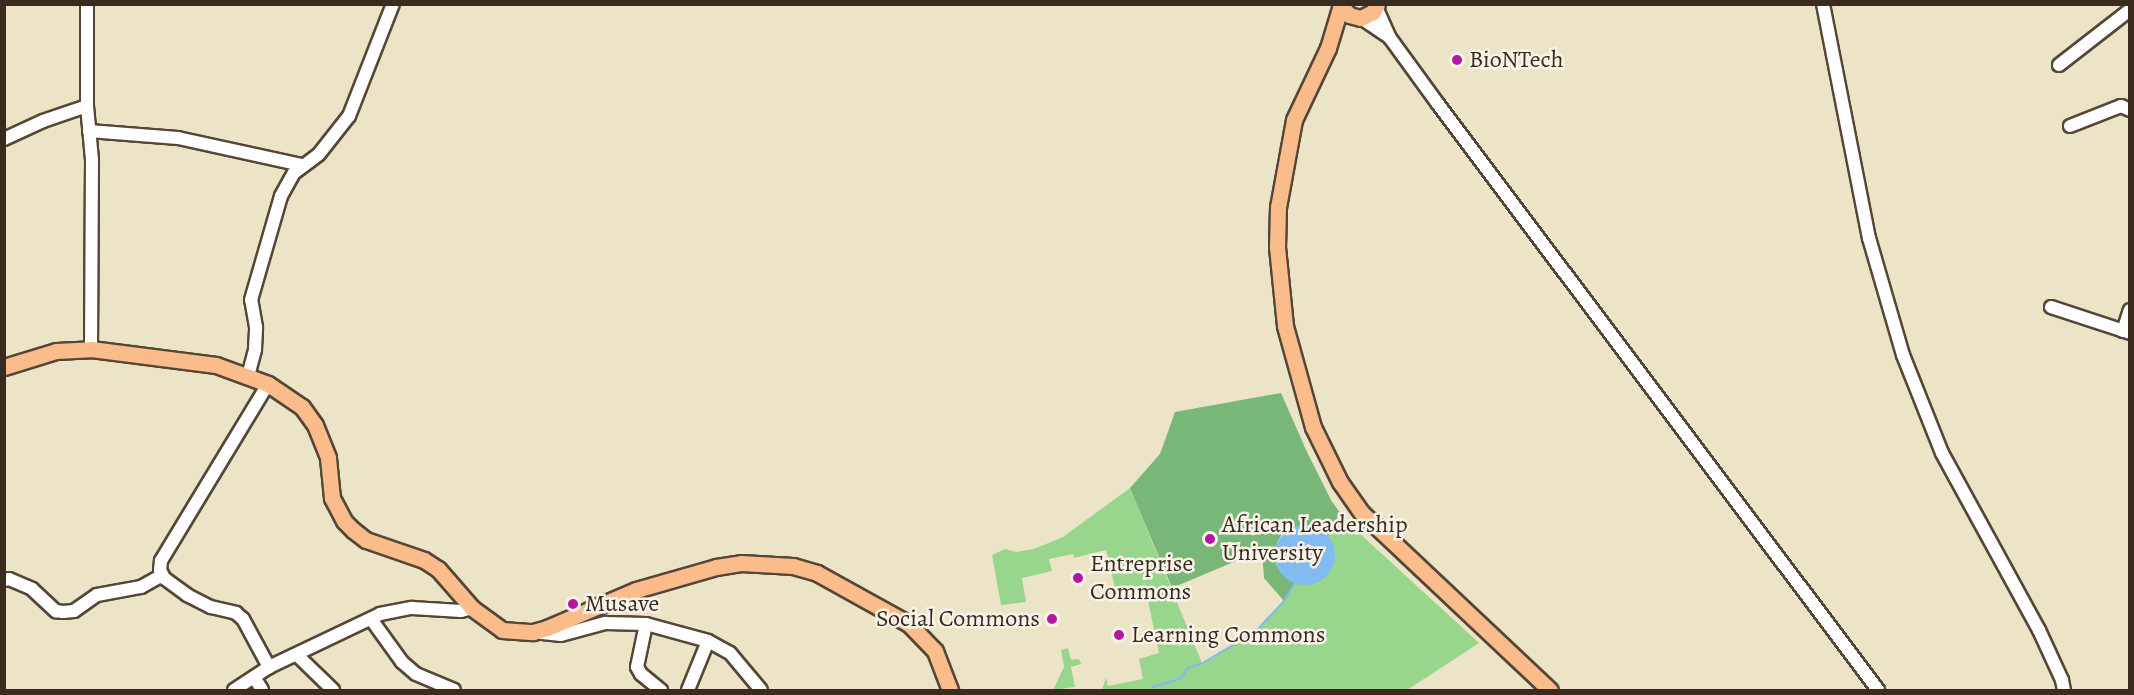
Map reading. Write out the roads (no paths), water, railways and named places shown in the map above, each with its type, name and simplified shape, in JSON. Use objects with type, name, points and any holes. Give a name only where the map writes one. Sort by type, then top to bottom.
[{"type":"main road","points":[[1340,5],[1349,15],[1360,18]]},
{"type":"main road","points":[[1340,5],[1328,48],[1294,120],[1278,207],[1277,247],[1285,326],[1313,428],[1336,474],[1362,513],[1550,690]]},
{"type":"main road","points":[[1328,48],[1360,18],[1368,16],[1377,6]]},
{"type":"main road","points":[[4,367],[56,351],[91,350],[216,365],[268,384],[302,407],[315,425],[328,458],[332,498],[344,521],[366,540],[424,560],[438,569],[472,608],[502,630],[533,632],[563,622],[636,590],[675,577],[741,563],[793,566],[835,582],[909,624],[935,651],[950,690]]},
{"type":"street","points":[[87,4],[91,350]]},
{"type":"street","points":[[248,376],[255,349],[256,327],[251,300],[264,249],[289,180],[302,165],[319,154],[349,116],[393,4]]},
{"type":"street","points":[[1823,4],[1869,238],[1903,356],[1942,453],[2039,630],[2062,680],[2064,690]]},
{"type":"street","points":[[1377,6],[1390,38],[1878,690]]},
{"type":"street","points":[[2059,65],[2130,10]]},
{"type":"street","points":[[1360,18],[1390,38]]},
{"type":"street","points":[[4,139],[43,121],[87,106]]},
{"type":"street","points":[[2070,126],[2121,106],[2130,110]]},
{"type":"street","points":[[90,130],[178,138],[302,165]]},
{"type":"street","points":[[2051,307],[2126,332],[2130,310]]},
{"type":"street","points":[[268,384],[161,561],[160,570],[164,578],[187,596],[211,607],[236,613],[243,619],[269,667]]},
{"type":"street","points":[[4,580],[9,579],[32,589],[56,611],[63,612],[74,611],[97,595],[141,587],[161,576],[164,578]]},
{"type":"street","points":[[234,690],[269,667],[298,656],[395,609],[461,611],[472,608]]},
{"type":"street","points":[[371,619],[402,662],[416,674],[454,690]]},
{"type":"street","points":[[533,632],[561,635],[605,624],[646,624],[708,641],[730,653],[761,690]]},
{"type":"street","points":[[646,624],[638,667],[641,674],[661,690]]},
{"type":"street","points":[[688,690],[708,641]]},
{"type":"street","points":[[298,656],[333,690]]},
{"type":"street","points":[[254,677],[262,690]]},
{"type":"water","points":[[1305,525],[1322,530],[1330,538],[1335,555],[1330,572],[1322,580],[1305,585],[1288,580],[1280,572],[1275,555],[1280,538],[1288,530]]},
{"type":"waterway","points":[[1152,687],[1180,679],[1188,668],[1201,664],[1255,632],[1284,601],[1295,583]]},
{"type":"place","name":"BioNTech","points":[[1457,60]]},
{"type":"place","name":"African Leadership University","points":[[1210,539]]},
{"type":"place","name":"Entreprise Commons","points":[[1078,578]]},
{"type":"place","name":"Musave","points":[[573,604]]},
{"type":"place","name":"Social Commons","points":[[1052,619]]},
{"type":"place","name":"Learning Commons","points":[[1119,635]]}]
